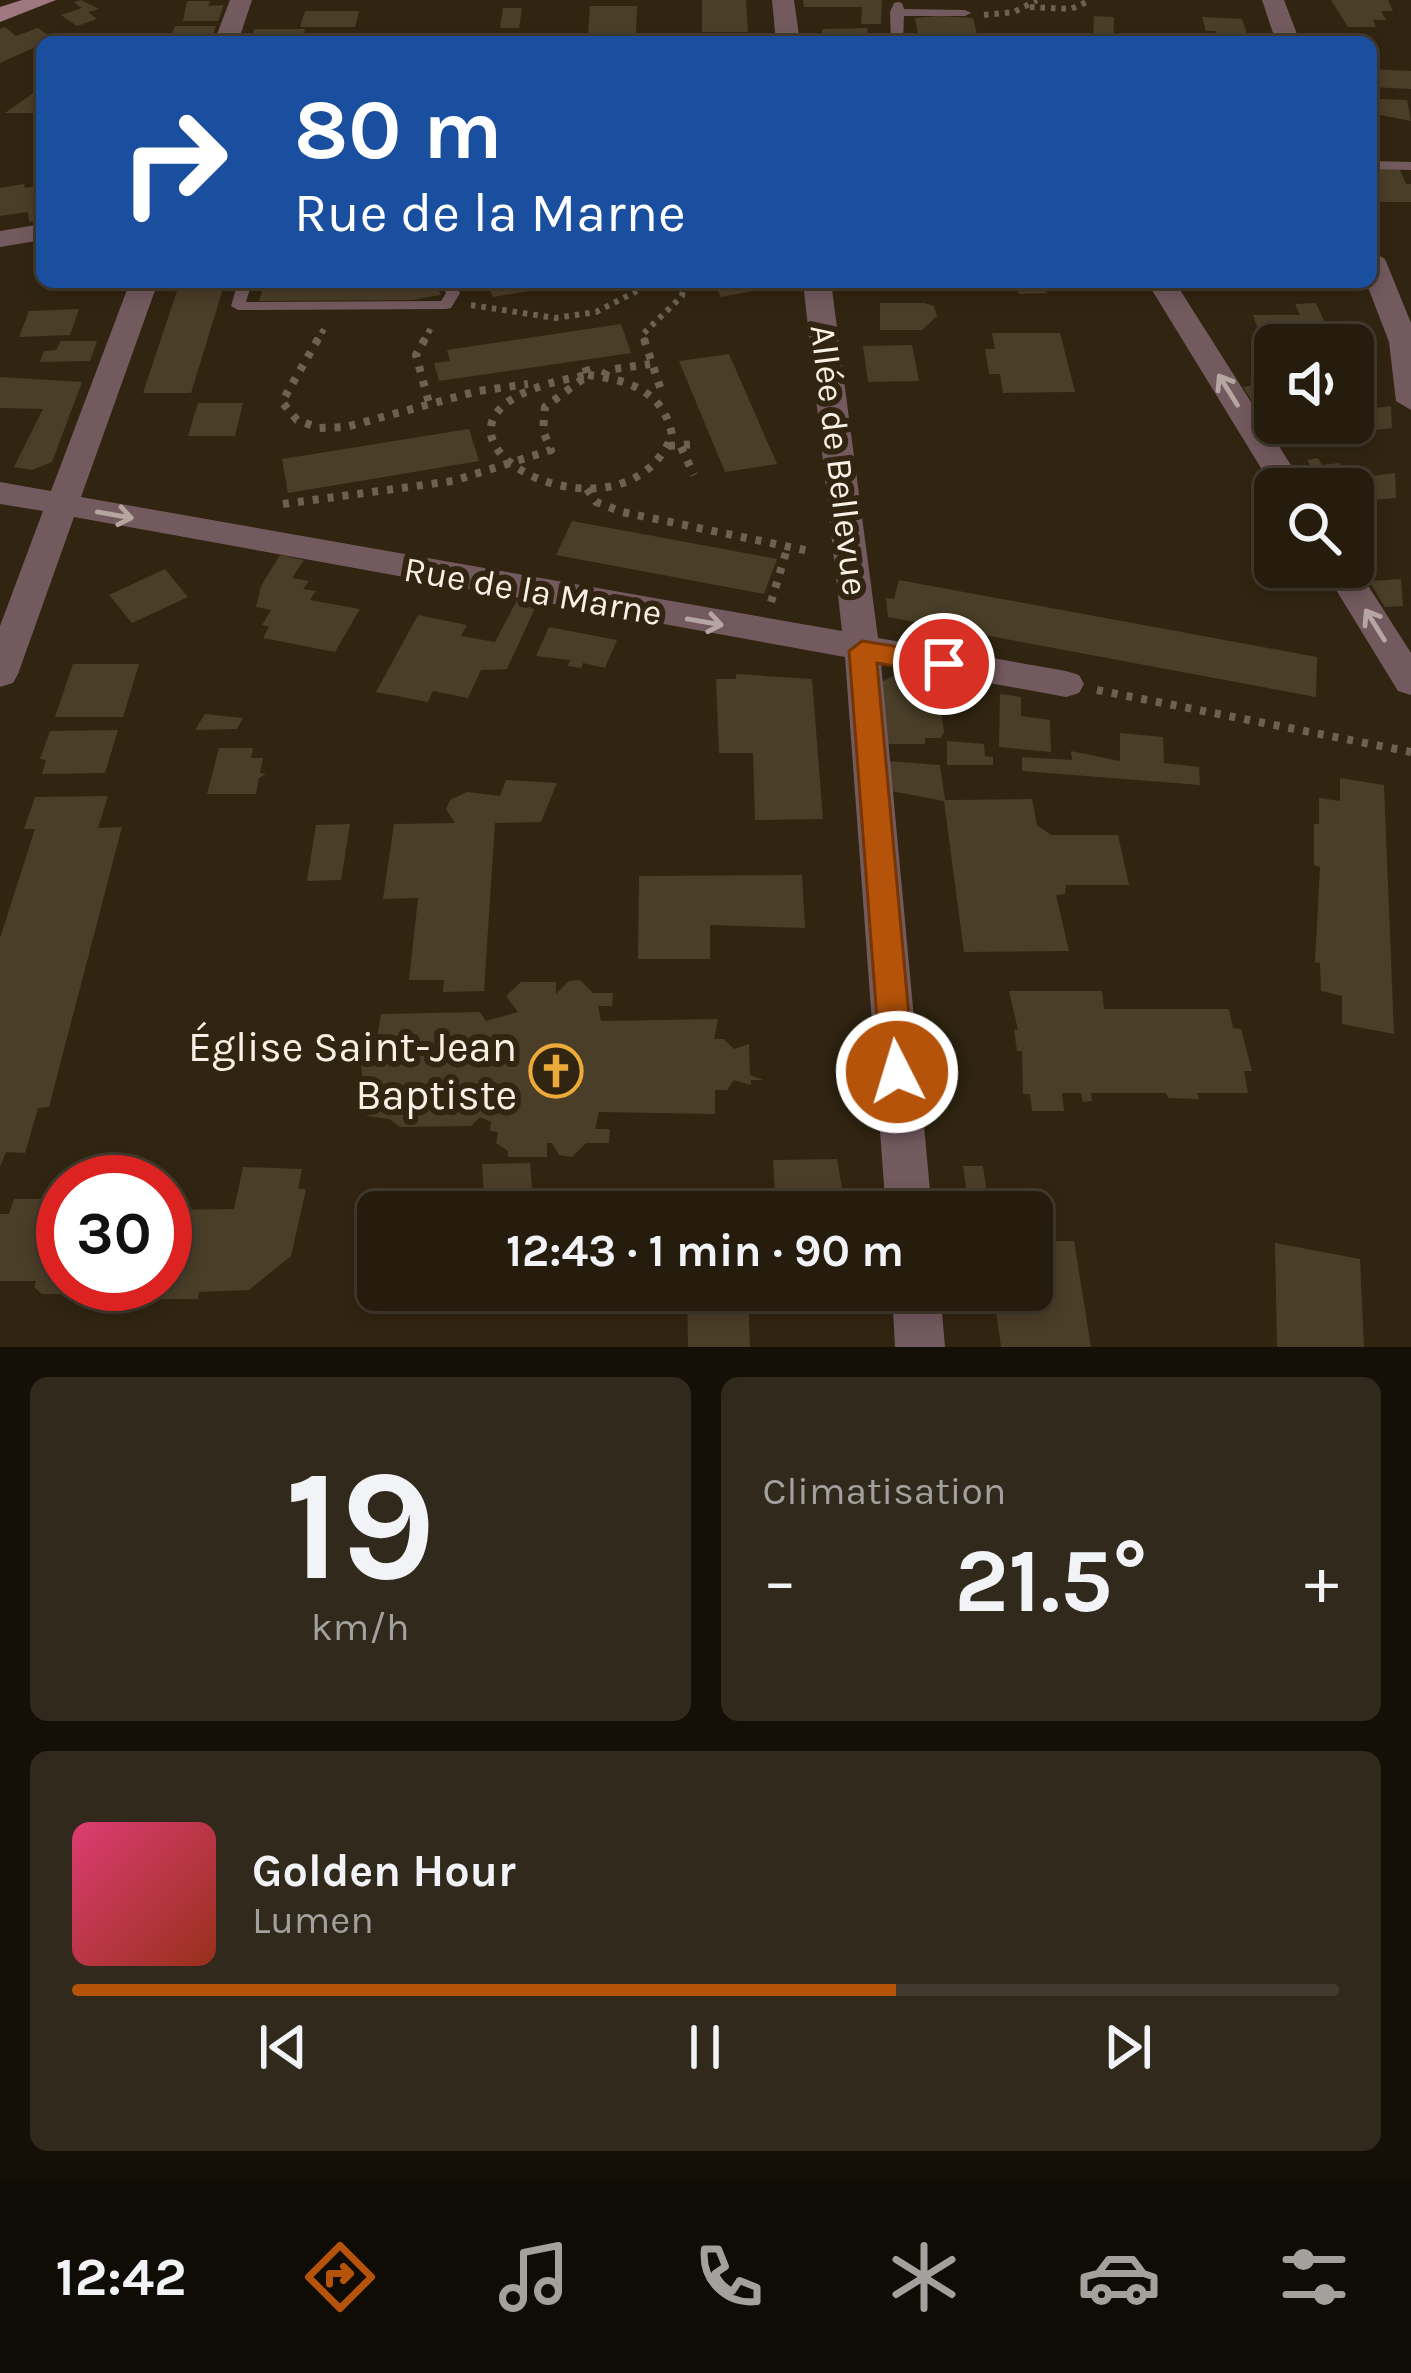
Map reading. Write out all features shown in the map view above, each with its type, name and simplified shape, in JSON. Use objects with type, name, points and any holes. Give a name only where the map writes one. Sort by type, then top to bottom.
[{"type":"street","points":[[0,15],[45,0]]},
{"type":"street","points":[[228,36],[241,0]]},
{"type":"street","points":[[784,0],[787,36]]},
{"type":"street","points":[[1273,0],[1286,36]]},
{"type":"street","points":[[0,239],[36,233]]},
{"type":"street","points":[[1377,274],[1404,342],[1411,401]]},
{"type":"street","points":[[0,674],[141,288]]},
{"type":"street","name":"Allée de Bellevue","points":[[818,288],[862,651],[907,1191]]},
{"type":"street","points":[[1165,288],[1277,468]]},
{"type":"street","name":"Rue de la Marne","points":[[0,494],[1066,685]]},
{"type":"street","points":[[1352,588],[1411,682]]},
{"type":"street","points":[[917,1311],[920,1347]]},
{"type":"lane","points":[[897,6],[964,13]]},
{"type":"lane","points":[[1377,165],[1411,166]]},
{"type":"lane","points":[[243,288],[238,306],[334,307],[446,305],[453,293],[450,288]]},
{"type":"path","points":[[1029,7],[1037,0]]},
{"type":"path","points":[[964,13],[1071,9],[1091,0]]},
{"type":"path","points":[[429,404],[416,355],[446,305],[555,318],[596,312],[643,288]]},
{"type":"path","points":[[541,382],[505,404],[495,418],[492,445],[508,468],[537,483],[587,489],[641,474],[669,446],[671,420],[658,394],[644,329],[682,296],[683,288]]},
{"type":"path","points":[[334,307],[282,402],[297,420],[319,428],[346,428],[478,391],[587,370],[658,394],[675,387]]},
{"type":"path","points":[[604,376],[608,370],[650,364]]},
{"type":"path","points":[[283,505],[376,495],[508,468],[551,450],[543,431],[545,407],[587,370]]},
{"type":"path","points":[[669,446],[695,444]]},
{"type":"path","points":[[681,447],[694,475]]},
{"type":"path","points":[[587,489],[596,502],[622,512],[851,559]]},
{"type":"path","points":[[770,608],[788,546]]},
{"type":"path","points":[[1066,685],[1408,751]]},
{"type":"building","points":[[81,0],[99,9],[88,12],[97,19],[77,26],[61,15],[82,8],[74,2]]},
{"type":"building","points":[[702,0],[746,0],[748,32],[702,32]]},
{"type":"building","points":[[803,0],[882,0],[881,24],[861,24],[862,7],[804,7]]},
{"type":"building","points":[[1331,0],[1388,0],[1393,11],[1381,11],[1386,20],[1373,20],[1376,27],[1348,27]]},
{"type":"building","points":[[187,1],[224,5],[218,21],[183,21]]},
{"type":"building","points":[[590,6],[637,6],[636,34],[588,34]]},
{"type":"building","points":[[503,8],[522,8],[519,28],[500,28]]},
{"type":"building","points":[[305,11],[359,11],[355,27],[300,27]]},
{"type":"building","points":[[1094,16],[1114,17],[1113,36],[1093,36]]},
{"type":"building","points":[[1202,17],[1242,19],[1248,36],[1216,36],[1215,31],[1206,31]]},
{"type":"building","points":[[915,18],[973,18],[977,34],[918,34]]},
{"type":"building","points":[[175,26],[216,26],[212,36],[147,36],[172,33]]},
{"type":"building","points":[[5,27],[16,36],[38,28],[49,36],[36,36],[36,47],[0,63],[0,29]]},
{"type":"building","points":[[867,28],[868,36],[823,36],[822,29]]},
{"type":"building","points":[[254,29],[305,29],[303,36],[253,36]]},
{"type":"building","points":[[1377,69],[1411,71],[1411,89],[1377,87]]},
{"type":"building","points":[[36,91],[36,113],[5,113]]},
{"type":"building","points":[[1380,99],[1407,100],[1411,121],[1380,115]]},
{"type":"building","points":[[1377,167],[1399,167],[1406,184],[1411,184],[1411,202],[1377,202]]},
{"type":"building","points":[[36,186],[36,221],[29,222],[28,212],[0,216],[0,188]]},
{"type":"building","points":[[178,288],[223,288],[191,393],[143,393]]},
{"type":"building","points":[[263,288],[438,288],[441,295],[412,300],[259,301]]},
{"type":"building","points":[[489,288],[536,290],[493,297]]},
{"type":"building","points":[[716,288],[763,289],[721,297]]},
{"type":"building","points":[[1044,288],[1047,293],[1019,294],[1017,289],[1005,289]]},
{"type":"building","points":[[880,303],[925,303],[934,306],[937,316],[922,330],[880,330]]},
{"type":"building","points":[[1316,303],[1325,324],[1256,324],[1253,315],[1300,315],[1295,304]]},
{"type":"building","points":[[79,309],[70,335],[19,337],[29,311]]},
{"type":"building","points":[[621,324],[631,353],[439,381],[434,363],[450,361],[447,350]]},
{"type":"building","points":[[992,333],[1060,333],[1075,392],[1003,393],[1000,374],[989,374],[985,349],[995,349]]},
{"type":"building","points":[[61,341],[97,341],[90,361],[40,362],[44,351],[56,350]]},
{"type":"building","points":[[912,345],[919,381],[868,382],[863,346]]},
{"type":"building","points":[[729,354],[777,464],[725,472],[679,361]]},
{"type":"building","points":[[0,377],[82,382],[52,462],[32,470],[14,467],[43,409],[0,408]]},
{"type":"building","points":[[1254,385],[1254,404],[1243,387]]},
{"type":"building","points":[[198,403],[243,403],[235,436],[188,436]]},
{"type":"building","points":[[1391,406],[1392,428],[1374,430],[1374,408]]},
{"type":"building","points":[[469,429],[479,461],[288,493],[282,459]]},
{"type":"building","points":[[1318,458],[1322,465],[1339,463],[1342,468],[1304,468],[1311,467],[1307,460]]},
{"type":"building","points":[[1395,473],[1396,498],[1374,500],[1374,476]]},
{"type":"building","points":[[572,521],[777,559],[764,594],[556,555]]},
{"type":"building","points":[[280,555],[304,560],[292,578],[309,581],[303,589],[316,591],[310,600],[360,609],[335,652],[263,638],[269,627],[262,625],[271,610],[256,607],[261,586]]},
{"type":"building","points":[[165,569],[188,597],[132,623],[109,595]]},
{"type":"building","points":[[1401,579],[1403,606],[1385,607],[1374,581]]},
{"type":"building","points":[[899,580],[1317,657],[1316,697],[888,617],[886,598],[894,599]]},
{"type":"building","points":[[517,600],[537,604],[507,669],[481,670],[468,698],[433,691],[428,702],[376,692],[418,615],[467,625],[461,636],[495,642]]},
{"type":"building","points":[[549,627],[617,640],[605,668],[583,663],[581,668],[568,666],[570,660],[536,656]]},
{"type":"building","points":[[73,664],[139,664],[123,717],[55,717]]},
{"type":"building","points":[[736,674],[812,679],[823,819],[755,820],[753,753],[719,753],[716,679],[736,679]]},
{"type":"building","points":[[896,674],[950,684],[952,694],[939,693],[944,733],[940,738],[925,738],[925,744],[886,744],[880,683]]},
{"type":"building","points":[[1000,694],[1021,697],[1021,716],[1050,720],[1051,752],[999,747]]},
{"type":"building","points":[[205,714],[243,718],[237,729],[195,730]]},
{"type":"building","points":[[118,730],[105,773],[42,774],[46,760],[40,759],[50,731]]},
{"type":"building","points":[[1120,733],[1163,737],[1164,763],[1199,767],[1200,785],[1022,771],[1022,757],[1072,760],[1071,751],[1120,761]]},
{"type":"building","points":[[947,741],[984,744],[985,756],[993,757],[993,765],[947,765]]},
{"type":"building","points":[[219,748],[253,748],[251,758],[263,758],[260,773],[266,774],[259,778],[256,794],[207,794]]},
{"type":"building","points":[[888,761],[940,765],[945,800],[1032,799],[1037,825],[1051,835],[1118,835],[1129,885],[1066,885],[1065,894],[1056,895],[1069,951],[964,952],[944,801],[891,791]]},
{"type":"building","points":[[1340,778],[1384,785],[1394,1034],[1342,1024],[1342,996],[1321,991],[1320,963],[1315,962],[1320,867],[1314,865],[1314,824],[1319,824],[1319,798],[1340,801]]},
{"type":"building","points":[[506,780],[557,783],[541,822],[495,823],[484,991],[443,992],[444,980],[409,980],[418,898],[383,899],[394,824],[455,823],[446,809],[450,800],[467,792],[500,796]]},
{"type":"building","points":[[108,796],[98,828],[122,827],[49,1107],[38,1108],[25,1153],[6,1152],[0,1167],[0,938],[35,829],[24,829],[35,797]]},
{"type":"building","points":[[350,824],[341,880],[307,881],[316,825]]},
{"type":"building","points":[[802,875],[805,928],[710,925],[710,959],[638,959],[639,876]]},
{"type":"building","name":"Église Saint-Jean Baptiste","points":[[580,980],[593,993],[613,993],[612,1006],[598,1006],[601,1021],[718,1019],[714,1039],[724,1039],[734,1049],[749,1044],[750,1075],[763,1080],[751,1080],[751,1085],[734,1080],[727,1090],[715,1090],[715,1114],[599,1112],[595,1129],[610,1129],[609,1143],[586,1143],[572,1157],[559,1155],[547,1143],[547,1157],[508,1157],[508,1151],[496,1143],[498,1132],[490,1131],[491,1122],[480,1117],[471,1126],[400,1127],[389,1119],[367,1116],[370,1088],[363,1082],[361,1066],[375,1049],[381,1014],[480,1012],[486,1021],[518,1012],[506,996],[521,982],[556,982],[556,994],[569,981]]},
{"type":"building","points":[[1009,991],[1102,991],[1104,1009],[1229,1009],[1233,1028],[1241,1029],[1252,1071],[1244,1071],[1248,1093],[1197,1093],[1199,1099],[1168,1098],[1166,1093],[1091,1093],[1092,1101],[1083,1102],[1081,1093],[1062,1093],[1064,1111],[1032,1111],[1030,1094],[1023,1094],[1022,1051],[1017,1051],[1014,1030],[1018,1030]]},
{"type":"building","points":[[837,1159],[842,1191],[775,1191],[773,1160]]},
{"type":"building","points":[[530,1163],[532,1191],[484,1191],[482,1164]]},
{"type":"building","points":[[963,1166],[983,1166],[987,1191],[967,1191]]},
{"type":"building","points":[[243,1167],[302,1169],[298,1189],[306,1189],[291,1256],[249,1290],[199,1292],[198,1299],[192,1299],[192,1210],[234,1209]]},
{"type":"building","points":[[14,1199],[36,1199],[36,1281],[0,1281],[0,1214],[9,1214]]},
{"type":"building","points":[[1053,1241],[1074,1241],[1091,1347],[1001,1347],[996,1311],[1053,1311]]},
{"type":"building","points":[[1275,1243],[1360,1259],[1364,1347],[1277,1347]]},
{"type":"building","points":[[687,1311],[749,1311],[750,1347],[688,1347]]},
{"type":"place","name":"Église Saint-Jean Baptiste","points":[[556,1071]]},
{"type":"route","points":[[897,1072],[862,651],[944,664]]}]
